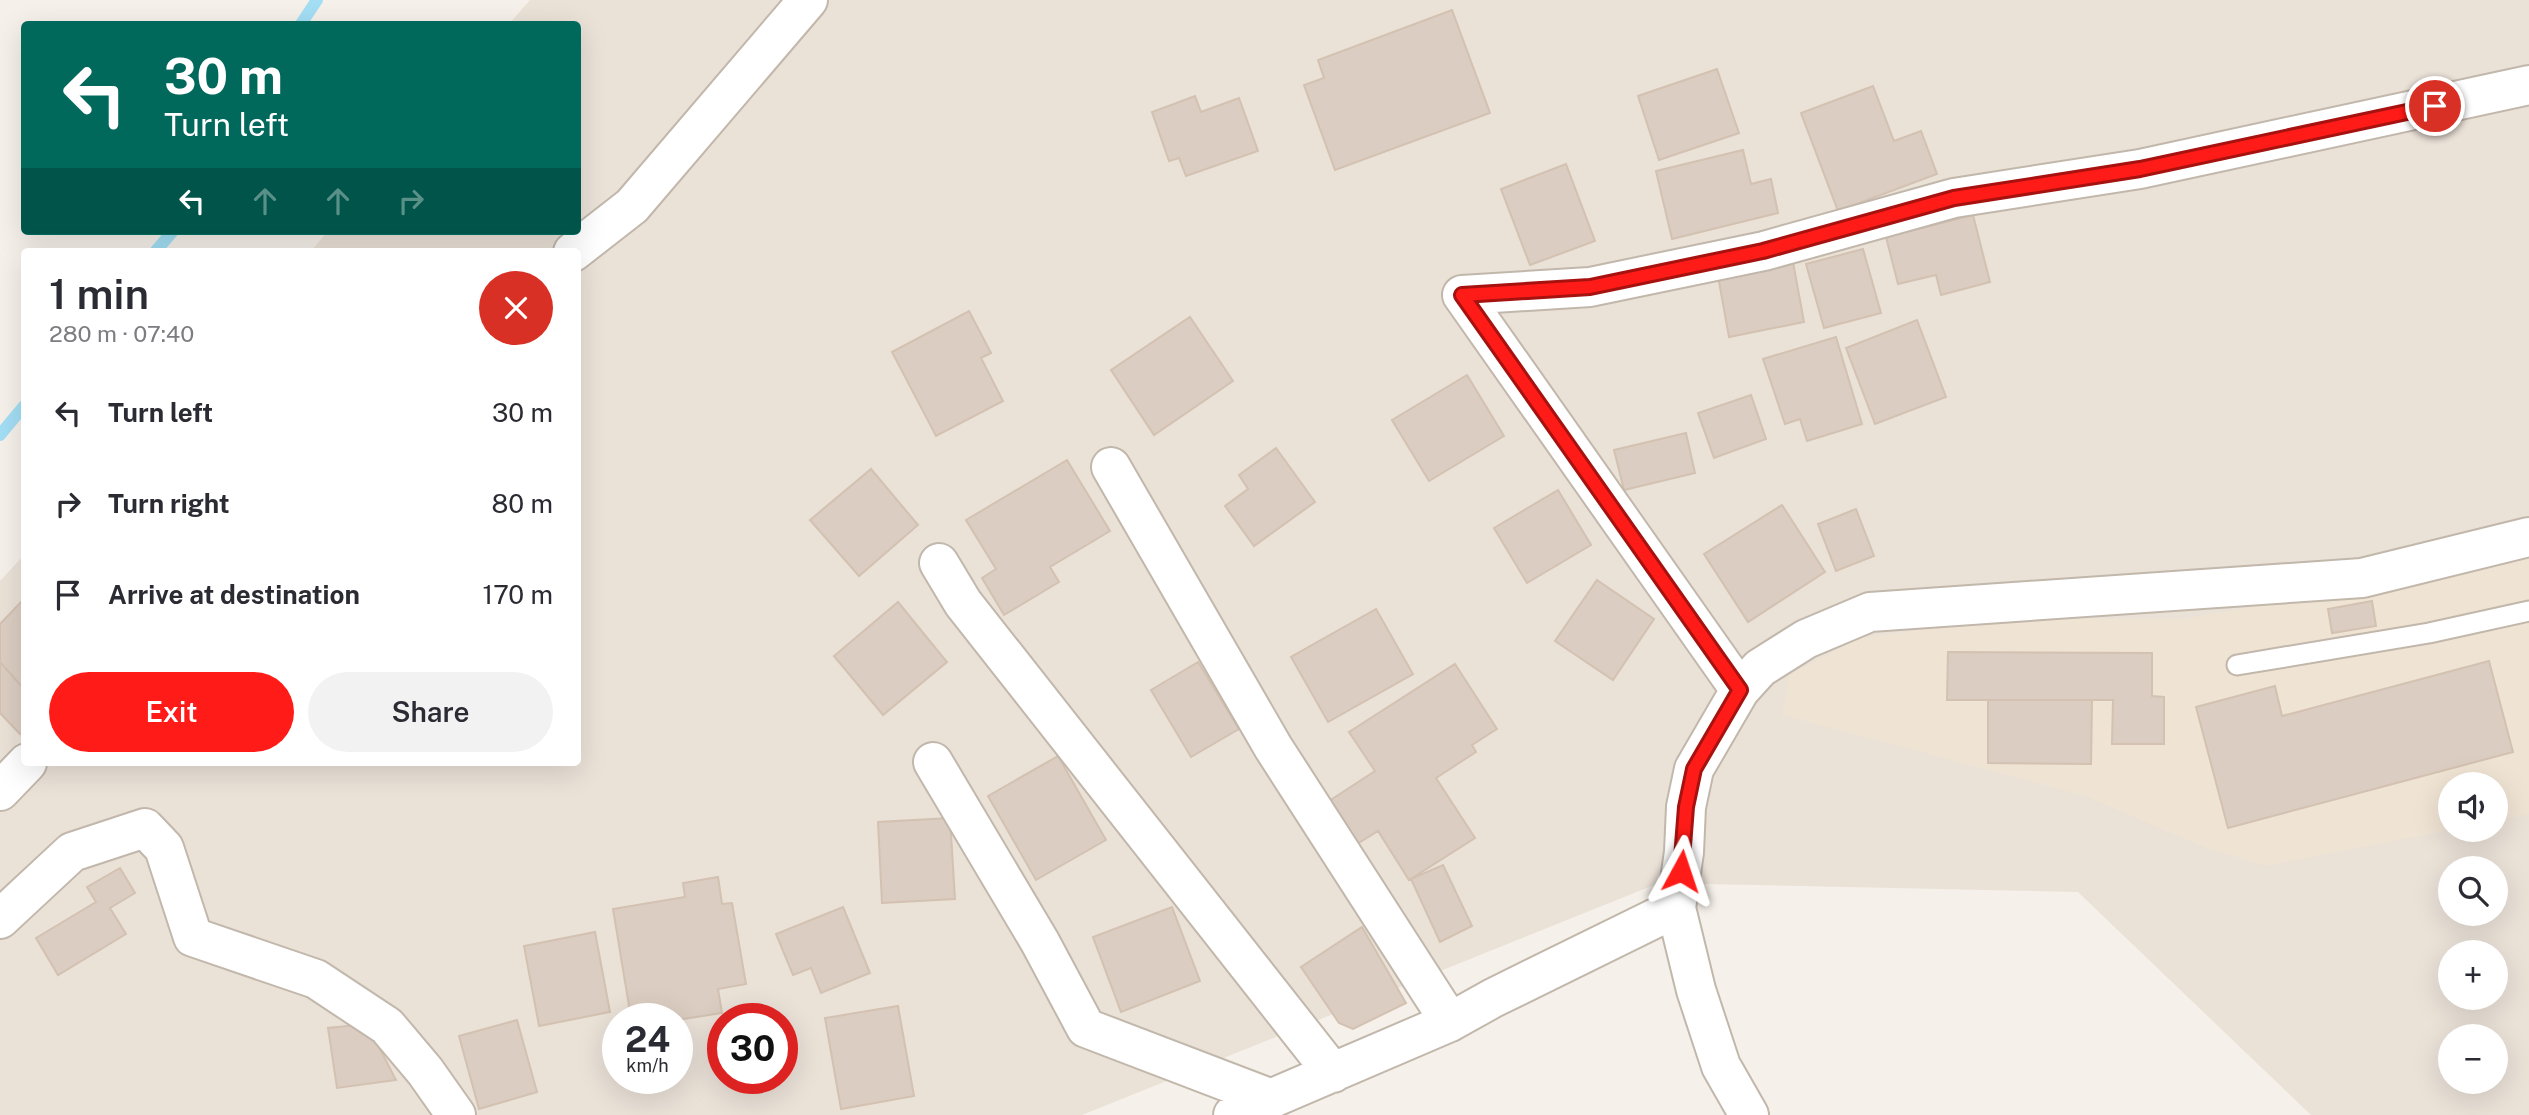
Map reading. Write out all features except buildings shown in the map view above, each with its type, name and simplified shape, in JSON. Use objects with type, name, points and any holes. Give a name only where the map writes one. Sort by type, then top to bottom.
[{"type":"street","points":[[578,248],[632,206],[808,0]]},
{"type":"street","points":[[1740,690],[1462,295],[1590,287],[1763,251],[1954,198],[2140,169],[2529,85]]},
{"type":"street","points":[[1111,467],[1273,747],[1450,1022]]},
{"type":"street","points":[[1749,1115],[1721,1066],[1696,990],[1676,908],[1684,852],[1686,807],[1694,769],[1740,690],[1760,668],[1806,639],[1870,612],[2362,578],[2529,537]]},
{"type":"street","points":[[939,563],[963,603],[1333,1073]]},
{"type":"street","points":[[933,762],[1040,942],[1086,1028],[1272,1099]]},
{"type":"street","points":[[0,919],[72,852],[145,828],[164,848],[193,937],[316,979],[387,1026],[425,1070],[456,1115]]},
{"type":"street","points":[[1233,1115],[1450,1022],[1676,908]]},
{"type":"lane","points":[[2237,665],[2429,634],[2529,611]]},
{"type":"shaded area","points":[[530,0],[2529,0],[2529,1115],[2311,1115],[2078,892],[1659,883],[1082,1115],[0,1115],[0,581],[21,558],[21,766],[581,766],[581,248],[313,248],[325,235],[581,235],[581,21],[512,21]]},
{"type":"shaded area","points":[[2529,558],[2529,814],[2508,818],[2508,772],[2438,772],[2438,833],[2266,866],[2206,848],[2085,796],[1782,715],[1789,675],[1857,639],[1996,618],[2183,619]]},
{"type":"waterway","points":[[303,21],[317,0]]},
{"type":"waterway","points":[[158,248],[170,235]]},
{"type":"waterway","points":[[0,435],[21,410]]},
{"type":"route","points":[[1681,871],[1686,807],[1694,769],[1740,690],[1462,295],[1590,287],[1763,251],[1954,198],[2140,169],[2435,106]]}]
